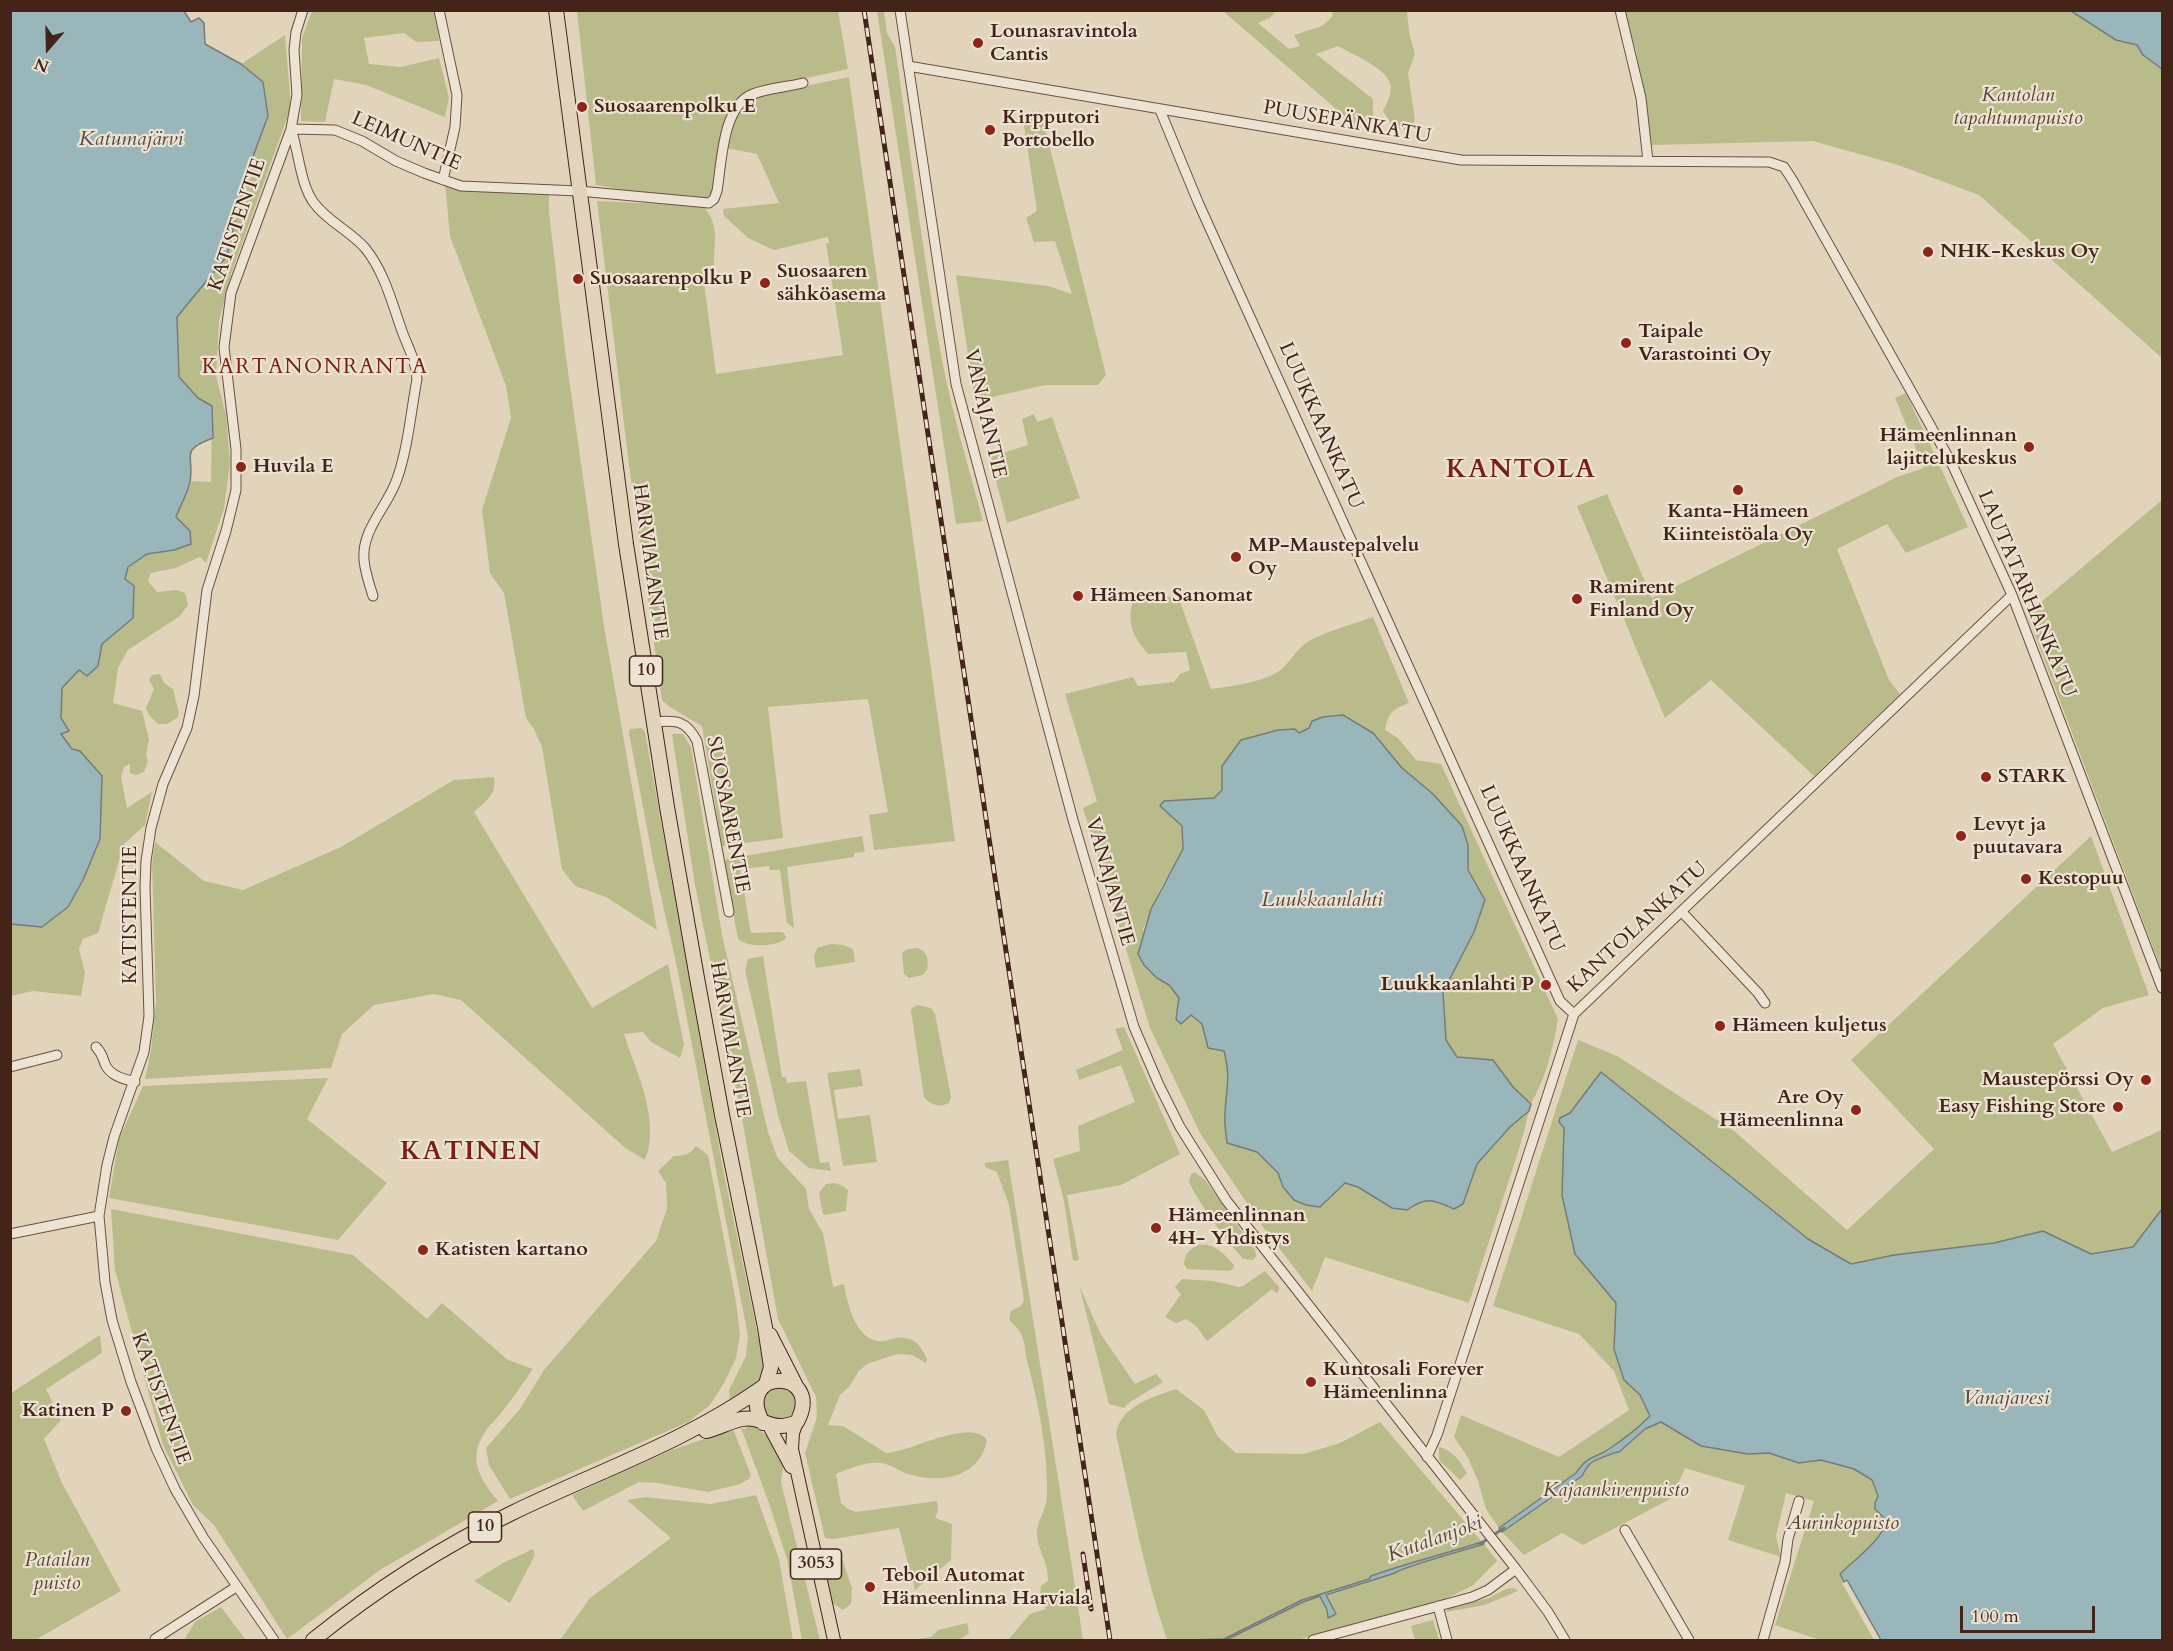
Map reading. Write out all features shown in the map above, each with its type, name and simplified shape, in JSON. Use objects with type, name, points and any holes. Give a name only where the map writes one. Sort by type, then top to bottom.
[{"type":"highway","name":"HARVIALANTIE","points":[[556,10],[626,544],[654,722],[722,1115],[771,1366],[763,1387]]},
{"type":"highway","name":"HARVIALANTIE","points":[[765,1327],[779,1349],[796,1386]]},
{"type":"highway","points":[[763,1387],[782,1380],[796,1386]]},
{"type":"highway","name":"10","points":[[673,1441],[742,1419],[779,1428],[797,1422],[804,1400],[796,1386]]},
{"type":"highway","name":"10","points":[[763,1387],[756,1403],[758,1413],[766,1424]]},
{"type":"highway","name":"10","points":[[313,1641],[356,1605],[437,1553],[511,1513],[673,1441],[716,1419],[763,1387]]},
{"type":"main road","name":"3053","points":[[797,1422],[793,1433],[792,1449],[834,1641]]},
{"type":"main road","name":"3053","points":[[766,1424],[799,1486]]},
{"type":"street","name":"KATISTENTIE","points":[[274,1641],[236,1587],[175,1490],[133,1390],[112,1320],[105,1282],[99,1216],[114,1137],[144,1052],[149,1016],[146,861],[151,828],[163,784],[187,728],[194,696],[207,590],[226,531],[236,490],[236,449],[224,347],[231,293],[291,129],[297,95],[294,50],[296,32],[303,10]]},
{"type":"street","points":[[439,10],[457,95],[455,127],[443,180]]},
{"type":"street","name":"VANAJANTIE","points":[[900,10],[958,394],[1067,799],[1134,1027],[1158,1085],[1180,1127],[1226,1200],[1516,1569],[1548,1611],[1565,1641]]},
{"type":"street","points":[[1620,10],[1641,98],[1648,161]]},
{"type":"street","name":"PUUSEPÄNKATU","points":[[908,66],[1461,160],[1769,162],[1784,167]]},
{"type":"street","name":"LEIMUNTIE","points":[[291,129],[328,129],[348,134],[396,160],[461,186],[579,191],[710,202],[717,191],[726,131],[732,114],[742,101],[753,94],[803,83]]},
{"type":"street","name":"LUUKKAANKATU","points":[[1160,110],[1198,202],[1560,1001],[1574,1014]]},
{"type":"street","name":"KATISTENTIE","points":[[291,129],[297,144],[307,191],[314,204],[364,247],[373,260],[414,357],[416,368],[417,379],[397,479],[388,500],[368,533],[364,548],[364,560],[373,596]]},
{"type":"street","name":"LAUTATARHANKATU","points":[[1784,167],[1935,431],[2012,595],[2163,988]]},
{"type":"street","name":"KANTOLANKATU","points":[[1427,1457],[1437,1436],[1574,1014],[2012,595]]},
{"type":"street","name":"SUOSAARENTIE","points":[[654,722],[680,723],[691,729],[698,741],[729,912]]},
{"type":"street","points":[[1682,912],[1765,1003]]},
{"type":"street","points":[[96,1047],[102,1053],[106,1067],[112,1074],[135,1082]]},
{"type":"street","points":[[10,1067],[57,1055]]},
{"type":"street","points":[[10,1234],[99,1216]]},
{"type":"street","points":[[1762,1641],[1785,1562],[1788,1539],[1799,1501]]},
{"type":"street","points":[[1625,1530],[1689,1641]]},
{"type":"street","points":[[1313,1641],[1338,1637],[1488,1590],[1516,1569]]},
{"type":"street","points":[[155,1639],[236,1587]]},
{"type":"street","points":[[1438,1606],[1447,1641]]},
{"type":"green space","points":[[312,11],[434,11],[439,41],[416,42],[404,33],[364,38],[369,64],[401,67],[439,58],[449,98],[445,117],[366,85],[334,79],[325,122],[301,121],[302,38]]},
{"type":"green space","points":[[577,11],[838,11],[848,69],[752,90],[740,96],[729,113],[712,195],[708,199],[596,185]]},
{"type":"green space","points":[[877,11],[884,11],[887,33],[895,47],[944,371],[983,521],[956,524]]},
{"type":"green space","points":[[1223,11],[1276,11],[1270,18],[1258,23],[1289,49],[1300,46],[1294,35],[1322,26],[1333,16],[1332,11],[1407,11],[1409,32],[1415,54],[1408,73],[1415,120],[1409,130],[1394,128],[1383,111],[1391,86],[1382,72],[1367,62],[1338,46],[1316,54],[1373,99],[1373,116],[1357,127]]},
{"type":"green space","name":"Kantolan tapahtumapuisto","points":[[1624,11],[2071,11],[2116,40],[2138,45],[2143,55],[2162,69],[2162,358],[1979,195],[1898,165],[1813,141],[1652,145],[1636,50]]},
{"type":"green space","points":[[285,35],[291,107],[231,274],[219,321],[216,376],[226,415],[230,463],[224,508],[206,563],[200,557],[175,568],[151,573],[148,581],[157,592],[177,590],[185,593],[188,605],[180,616],[128,650],[118,668],[113,703],[142,711],[149,739],[146,755],[148,761],[144,772],[136,775],[130,773],[130,764],[124,767],[121,777],[127,808],[152,792],[145,825],[124,844],[98,933],[83,939],[79,949],[85,973],[81,996],[33,991],[11,996],[10,924],[42,927],[68,907],[83,880],[100,838],[102,776],[72,749],[61,734],[62,687],[79,670],[87,676],[98,666],[102,644],[133,618],[125,579],[128,567],[147,554],[174,550],[190,531],[176,517],[190,481],[211,482],[212,406],[198,398],[179,377],[177,317],[226,257],[245,178],[268,116],[263,82],[241,64]]},
{"type":"green space","points":[[849,77],[955,841],[874,850],[869,815],[888,812],[868,699],[768,707],[783,838],[722,846],[702,726],[662,700],[630,473],[597,201],[703,206],[708,213],[715,234],[714,265],[702,267],[716,374],[843,355],[826,243],[829,243],[828,237],[774,250],[748,238],[724,216],[723,209],[779,203],[757,154],[726,148],[731,126],[742,106],[753,97]]},
{"type":"green space","points":[[1041,111],[1106,375],[1098,385],[1045,385],[975,401],[956,275],[1048,286],[1072,294],[1055,241],[1034,242],[1026,218],[1037,211],[1022,113]]},
{"type":"green space","points":[[445,183],[549,193],[549,212],[565,350],[604,626],[657,930],[606,897],[575,886],[562,869],[542,747],[526,718],[504,593],[490,573],[482,510],[511,418],[506,386],[450,236]]},
{"type":"green space","points":[[1906,393],[1968,527],[1906,553],[1887,524],[1837,549],[1889,680],[1900,694],[1814,776],[1711,680],[1665,718],[1577,506],[1607,494],[1652,598],[1897,477],[1924,468],[1895,398]]},
{"type":"green space","points":[[1034,414],[1037,422],[1052,417],[1080,498],[1007,523],[990,457],[1028,445],[1022,419]]},
{"type":"green space","points":[[2162,500],[2162,971],[2027,614]]},
{"type":"green space","points":[[1141,595],[1158,598],[1178,596],[1211,689],[1261,680],[1270,676],[1285,666],[1307,642],[1373,617],[1409,703],[1392,712],[1385,730],[1398,738],[1416,760],[1441,764],[1558,1019],[1548,1063],[1531,1104],[1513,1087],[1493,1060],[1457,1057],[1446,1041],[1443,992],[1474,932],[1485,900],[1468,870],[1468,845],[1462,826],[1433,795],[1402,768],[1373,733],[1309,728],[1222,766],[1223,790],[1214,798],[1160,806],[1182,826],[1183,849],[1160,889],[1143,929],[1157,978],[1169,985],[1191,1015],[1202,1024],[1208,1047],[1224,1051],[1228,1066],[1225,1114],[1227,1143],[1257,1152],[1278,1173],[1283,1187],[1294,1199],[1306,1205],[1320,1207],[1345,1183],[1358,1187],[1392,1208],[1407,1210],[1422,1202],[1432,1201],[1447,1206],[1470,1186],[1477,1164],[1510,1127],[1529,1111],[1521,1143],[1469,1303],[1325,1257],[1312,1291],[1263,1227],[1200,1133],[1150,1028],[1083,808],[1097,801],[1065,694],[1133,677],[1138,686],[1174,682],[1180,674],[1190,670],[1186,652],[1148,654],[1138,641],[1132,628],[1131,614],[1134,597]]},
{"type":"green space","points":[[160,674],[164,683],[173,689],[179,713],[177,718],[167,724],[158,724],[146,708],[154,689],[149,680],[152,675]]},
{"type":"green space","points":[[642,728],[645,732],[724,1174],[764,1364],[761,1377],[757,1382],[730,1402],[729,1390],[746,1356],[748,1336],[629,733],[630,729]]},
{"type":"green space","points":[[672,734],[683,734],[691,747],[722,935],[768,1132],[777,1157],[806,1189],[809,1209],[823,1233],[833,1287],[844,1284],[850,1309],[863,1333],[878,1341],[904,1338],[914,1341],[927,1359],[926,1363],[912,1355],[897,1354],[867,1364],[840,1395],[828,1425],[843,1426],[886,1453],[968,1432],[979,1434],[987,1440],[983,1453],[976,1463],[957,1475],[945,1478],[920,1477],[886,1464],[876,1463],[836,1474],[841,1503],[856,1512],[937,1501],[938,1510],[935,1518],[952,1524],[951,1560],[915,1590],[899,1528],[834,1539],[825,1538],[805,1453],[817,1417],[816,1397],[778,1319],[741,1113],[695,885]]},
{"type":"green space","points":[[494,777],[492,793],[474,812],[592,1008],[668,964],[684,1045],[680,1058],[651,1042],[643,1032],[624,1034],[649,1113],[649,1145],[645,1160],[624,1147],[461,1000],[434,994],[374,1005],[342,1034],[331,1068],[145,1079],[151,1051],[156,1000],[152,864],[155,842],[204,881],[243,890],[341,847],[454,780]]},
{"type":"green space","points":[[862,836],[865,852],[854,853],[854,857],[787,867],[794,928],[787,923],[780,870],[770,870],[769,866],[740,869],[751,933],[780,932],[784,933],[786,938],[776,943],[762,945],[748,944],[738,939],[724,865],[726,859]]},
{"type":"green space","points":[[2091,836],[2149,995],[2103,1008],[2053,1044],[2112,1152],[2162,1130],[2162,1209],[2133,1247],[2091,1254],[2043,1231],[1994,1243],[1894,1255],[1851,1264],[1808,1239],[1601,1072],[1570,1113],[1559,1122],[1564,1128],[1562,1195],[1600,1282],[1616,1303],[1614,1349],[1624,1380],[1640,1395],[1650,1416],[1620,1441],[1588,1460],[1576,1473],[1499,1528],[1486,1509],[1468,1458],[1454,1437],[1461,1415],[1559,1457],[1629,1410],[1614,1371],[1579,1334],[1493,1306],[1578,1040],[1617,1056],[1734,1131],[1847,1230],[1934,1149],[1851,1060]]},
{"type":"green space","points":[[831,944],[853,949],[855,962],[816,968],[814,957],[817,948]]},
{"type":"green space","points":[[917,948],[927,956],[927,970],[923,975],[909,978],[904,974],[902,953],[907,949]]},
{"type":"green space","points":[[763,956],[782,1077],[786,1077],[787,1083],[806,1081],[820,1163],[829,1162],[831,1171],[809,1168],[789,1151],[778,1115],[745,970],[748,959]]},
{"type":"green space","points":[[917,1005],[931,1008],[935,1014],[951,1097],[946,1105],[935,1105],[924,1097],[911,1011]]},
{"type":"green space","points":[[1124,1027],[1180,1154],[1121,1185],[1067,1195],[1079,1260],[1073,1261],[1064,1201],[1053,1159],[1080,1151],[1078,1126],[1135,1102],[1121,1065],[1079,1080],[1076,1070],[1123,1050],[1115,1029]]},
{"type":"green space","points":[[860,1069],[863,1086],[834,1090],[838,1119],[870,1115],[877,1162],[843,1166],[827,1073]]},
{"type":"green space","points":[[328,1078],[307,1119],[387,1183],[338,1240],[109,1198],[119,1139],[143,1086]]},
{"type":"green space","points":[[696,1146],[708,1155],[736,1302],[740,1335],[736,1358],[724,1383],[710,1405],[688,1422],[510,1499],[489,1465],[486,1448],[520,1409],[544,1370],[656,1241],[667,1208],[666,1183],[658,1171],[674,1156],[686,1154]]},
{"type":"green space","points":[[1008,1160],[1083,1640],[1008,1640],[1030,1614],[1046,1609],[1040,1594],[1041,1586],[1048,1581],[1048,1574],[1037,1538],[1047,1497],[1042,1429],[1023,1340],[1019,1330],[1009,1320],[1011,1311],[1021,1306],[1024,1300],[1009,1205],[997,1172],[985,1167],[985,1163]]},
{"type":"green space","points":[[1195,1172],[1206,1181],[1255,1250],[1256,1256],[1253,1260],[1243,1259],[1206,1212],[1189,1182],[1191,1174]]},
{"type":"green space","points":[[835,1183],[848,1190],[846,1211],[825,1215],[819,1193],[826,1184]]},
{"type":"green space","points":[[111,1209],[353,1255],[427,1319],[442,1303],[508,1360],[533,1369],[487,1429],[477,1451],[476,1460],[481,1477],[498,1501],[380,1570],[287,1639],[214,1525],[193,1505],[163,1445],[115,1270]]},
{"type":"green space","points":[[1199,1245],[1210,1246],[1218,1250],[1234,1265],[1233,1269],[1229,1271],[1187,1269],[1184,1264],[1187,1255],[1190,1250]]},
{"type":"green space","points":[[1265,1271],[1279,1287],[1278,1292],[1272,1289],[1207,1341],[1196,1326],[1186,1319],[1176,1323],[1165,1317],[1181,1294],[1175,1287],[1182,1279],[1213,1281],[1239,1287]]},
{"type":"green space","points":[[1079,1285],[1100,1333],[1135,1384],[1156,1374],[1163,1382],[1124,1408],[1109,1404]]},
{"type":"green space","name":"Patailan puisto","points":[[100,1335],[102,1353],[46,1389],[61,1420],[44,1439],[62,1483],[121,1591],[35,1640],[11,1640],[11,1393]]},
{"type":"green space","points":[[780,1388],[791,1393],[796,1404],[791,1415],[780,1420],[769,1415],[764,1404],[769,1393]]},
{"type":"green space","points":[[1176,1389],[1204,1410],[1218,1437],[1236,1453],[1304,1454],[1340,1443],[1380,1422],[1482,1542],[1385,1571],[1369,1579],[1302,1600],[1224,1639],[1167,1640],[1145,1564],[1116,1434],[1124,1416],[1139,1404]]},
{"type":"green space","name":"Kajaankivenpuisto","points":[[1661,1422],[1701,1446],[1748,1454],[1769,1453],[1807,1463],[1821,1460],[1854,1469],[1872,1480],[1878,1497],[1875,1503],[1886,1520],[1884,1527],[1874,1542],[1840,1574],[1844,1582],[1842,1583],[1874,1640],[1820,1640],[1775,1625],[1814,1501],[1786,1493],[1776,1536],[1781,1557],[1728,1540],[1745,1486],[1685,1468],[1672,1498],[1583,1545],[1562,1533],[1524,1555],[1502,1532],[1582,1476],[1591,1463],[1619,1452],[1645,1429]]},
{"type":"green space","points":[[751,1426],[761,1431],[771,1441],[783,1462],[781,1482],[820,1640],[802,1640],[787,1559],[741,1428],[746,1429],[745,1427]]},
{"type":"green space","points":[[733,1429],[751,1475],[749,1479],[740,1484],[708,1492],[639,1482],[583,1511],[572,1495],[672,1450]]},
{"type":"green space","points":[[1439,1447],[1459,1460],[1467,1473],[1460,1480],[1439,1460]]},
{"type":"green space","points":[[756,1495],[779,1559],[793,1640],[560,1640],[590,1598],[671,1538],[627,1500],[645,1497],[711,1504]]},
{"type":"green space","points":[[1484,1544],[1497,1561],[1472,1586],[1445,1599],[1297,1640],[1226,1640],[1320,1596],[1328,1617],[1326,1596]]},
{"type":"green space","points":[[533,1549],[535,1555],[510,1603],[474,1581],[503,1563]]},
{"type":"green space","points":[[833,1555],[842,1559],[852,1588],[851,1604],[843,1610],[832,1603],[824,1568],[827,1557]]},
{"type":"green space","points":[[1514,1588],[1518,1591],[1485,1605],[1446,1612],[1449,1608],[1489,1598],[1506,1589]]},
{"type":"green space","points":[[221,1607],[246,1640],[184,1640],[195,1622]]},
{"type":"green space","points":[[1433,1620],[1439,1640],[1415,1640],[1411,1626]]},
{"type":"green space","points":[[967,1623],[969,1633],[959,1640],[912,1640],[931,1637],[938,1630]]},
{"type":"water","name":"Katumajärvi","points":[[11,10],[184,11],[191,22],[199,18],[204,23],[205,44],[241,64],[263,82],[268,116],[245,178],[227,256],[177,317],[179,377],[198,398],[212,406],[213,438],[192,450],[189,486],[176,517],[190,531],[191,544],[174,550],[147,554],[128,567],[125,579],[134,586],[133,618],[102,644],[98,666],[87,676],[79,670],[62,688],[61,718],[69,731],[61,734],[72,749],[80,751],[102,776],[100,839],[83,880],[68,907],[42,927],[10,924]]},
{"type":"water","points":[[2071,11],[2162,11],[2162,69],[2143,55],[2137,45],[2116,40]]},
{"type":"water","name":"Luukkaanlahti","points":[[1343,715],[1373,733],[1402,768],[1433,794],[1462,826],[1468,845],[1468,870],[1485,900],[1474,932],[1443,992],[1446,1040],[1457,1057],[1493,1060],[1513,1087],[1531,1104],[1529,1111],[1510,1127],[1477,1164],[1463,1204],[1454,1209],[1430,1201],[1425,1201],[1407,1210],[1392,1208],[1358,1187],[1345,1183],[1320,1207],[1294,1200],[1283,1187],[1278,1173],[1257,1152],[1227,1143],[1225,1117],[1228,1076],[1224,1051],[1208,1048],[1202,1024],[1191,1015],[1181,1024],[1176,1019],[1179,998],[1169,985],[1157,978],[1144,965],[1138,954],[1151,909],[1183,849],[1182,826],[1160,806],[1164,801],[1214,798],[1222,790],[1222,766],[1241,740],[1278,730],[1295,729],[1299,733],[1309,728],[1312,721],[1323,717]]},
{"type":"water","name":"Vanajavesi","points":[[1601,1072],[1808,1239],[1851,1264],[1894,1255],[1994,1243],[2043,1231],[2091,1254],[2133,1247],[2162,1209],[2162,1640],[1881,1640],[1847,1580],[1844,1582],[1840,1574],[1874,1542],[1884,1527],[1886,1520],[1875,1509],[1878,1496],[1872,1480],[1854,1469],[1821,1460],[1799,1463],[1769,1453],[1748,1454],[1701,1446],[1661,1422],[1645,1429],[1619,1452],[1591,1463],[1582,1476],[1502,1532],[1499,1528],[1576,1473],[1588,1460],[1625,1438],[1650,1416],[1640,1395],[1624,1380],[1614,1349],[1616,1303],[1575,1254],[1562,1195],[1564,1128],[1559,1122],[1560,1118],[1570,1113]]},
{"type":"water","points":[[1482,1542],[1484,1544],[1326,1595],[1336,1614],[1328,1618],[1320,1596],[1226,1640],[1189,1640],[1224,1639],[1302,1600],[1369,1579],[1385,1571]]},
{"type":"waterway","name":"Kutalanjoki","points":[[1480,1544],[1504,1528]]},
{"type":"railway","points":[[864,10],[1110,1640]]},
{"type":"railway","points":[[1083,1554],[1091,1609]]},
{"type":"place","name":"Lounasravintola Cantis","points":[[978,43]]},
{"type":"place","name":"Suosaarenpolku E","points":[[582,107]]},
{"type":"place","name":"Kirpputori Portobello","points":[[990,130]]},
{"type":"place","name":"NHK-Keskus Oy","points":[[1928,252]]},
{"type":"place","name":"Suosaarenpolku P","points":[[578,279]]},
{"type":"place","name":"Suosaaren sähköasema","points":[[765,283]]},
{"type":"place","name":"Taipale Varastointi Oy","points":[[1626,343]]},
{"type":"place","name":"Hämeenlinnan lajittelukeskus","points":[[2029,447]]},
{"type":"place","name":"Huvila E","points":[[241,467]]},
{"type":"place","name":"Kanta-Hämeen Kiinteistöala Oy","points":[[1738,490]]},
{"type":"place","name":"MP-Maustepalvelu Oy","points":[[1236,557]]},
{"type":"place","name":"Hämeen Sanomat","points":[[1078,596]]},
{"type":"place","name":"Ramirent Finland Oy","points":[[1577,599]]},
{"type":"place","name":"STARK","points":[[1986,777]]},
{"type":"place","name":"Levyt ja puutavara","points":[[1961,836]]},
{"type":"place","name":"Kestopuu","points":[[2026,879]]},
{"type":"place","name":"Luukkaanlahti P","points":[[1546,985]]},
{"type":"place","name":"Hämeen kuljetus","points":[[1720,1026]]},
{"type":"place","name":"Maustepörssi Oy","points":[[2146,1080]]},
{"type":"place","name":"Easy Fishing Store","points":[[2118,1107]]},
{"type":"place","name":"Are Oy Hämeenlinna","points":[[1856,1110]]},
{"type":"place","name":"Hämeenlinnan 4H- Yhdistys","points":[[1156,1228]]},
{"type":"place","name":"Katisten kartano","points":[[423,1250]]},
{"type":"place","name":"Kuntosali Forever Hämeenlinna","points":[[1311,1382]]},
{"type":"place","name":"Katinen P","points":[[126,1411]]},
{"type":"place","name":"Teboil Automat Hämeenlinna Harviala","points":[[870,1587]]},
{"type":"district","name":"KARTANONRANTA","points":[[315,368]]},
{"type":"district","name":"KANTOLA","points":[[1521,471]]},
{"type":"district","name":"KATINEN","points":[[471,1153]]},
{"type":"park label","name":"Aurinkopuisto","points":[[1843,1524]]}]
